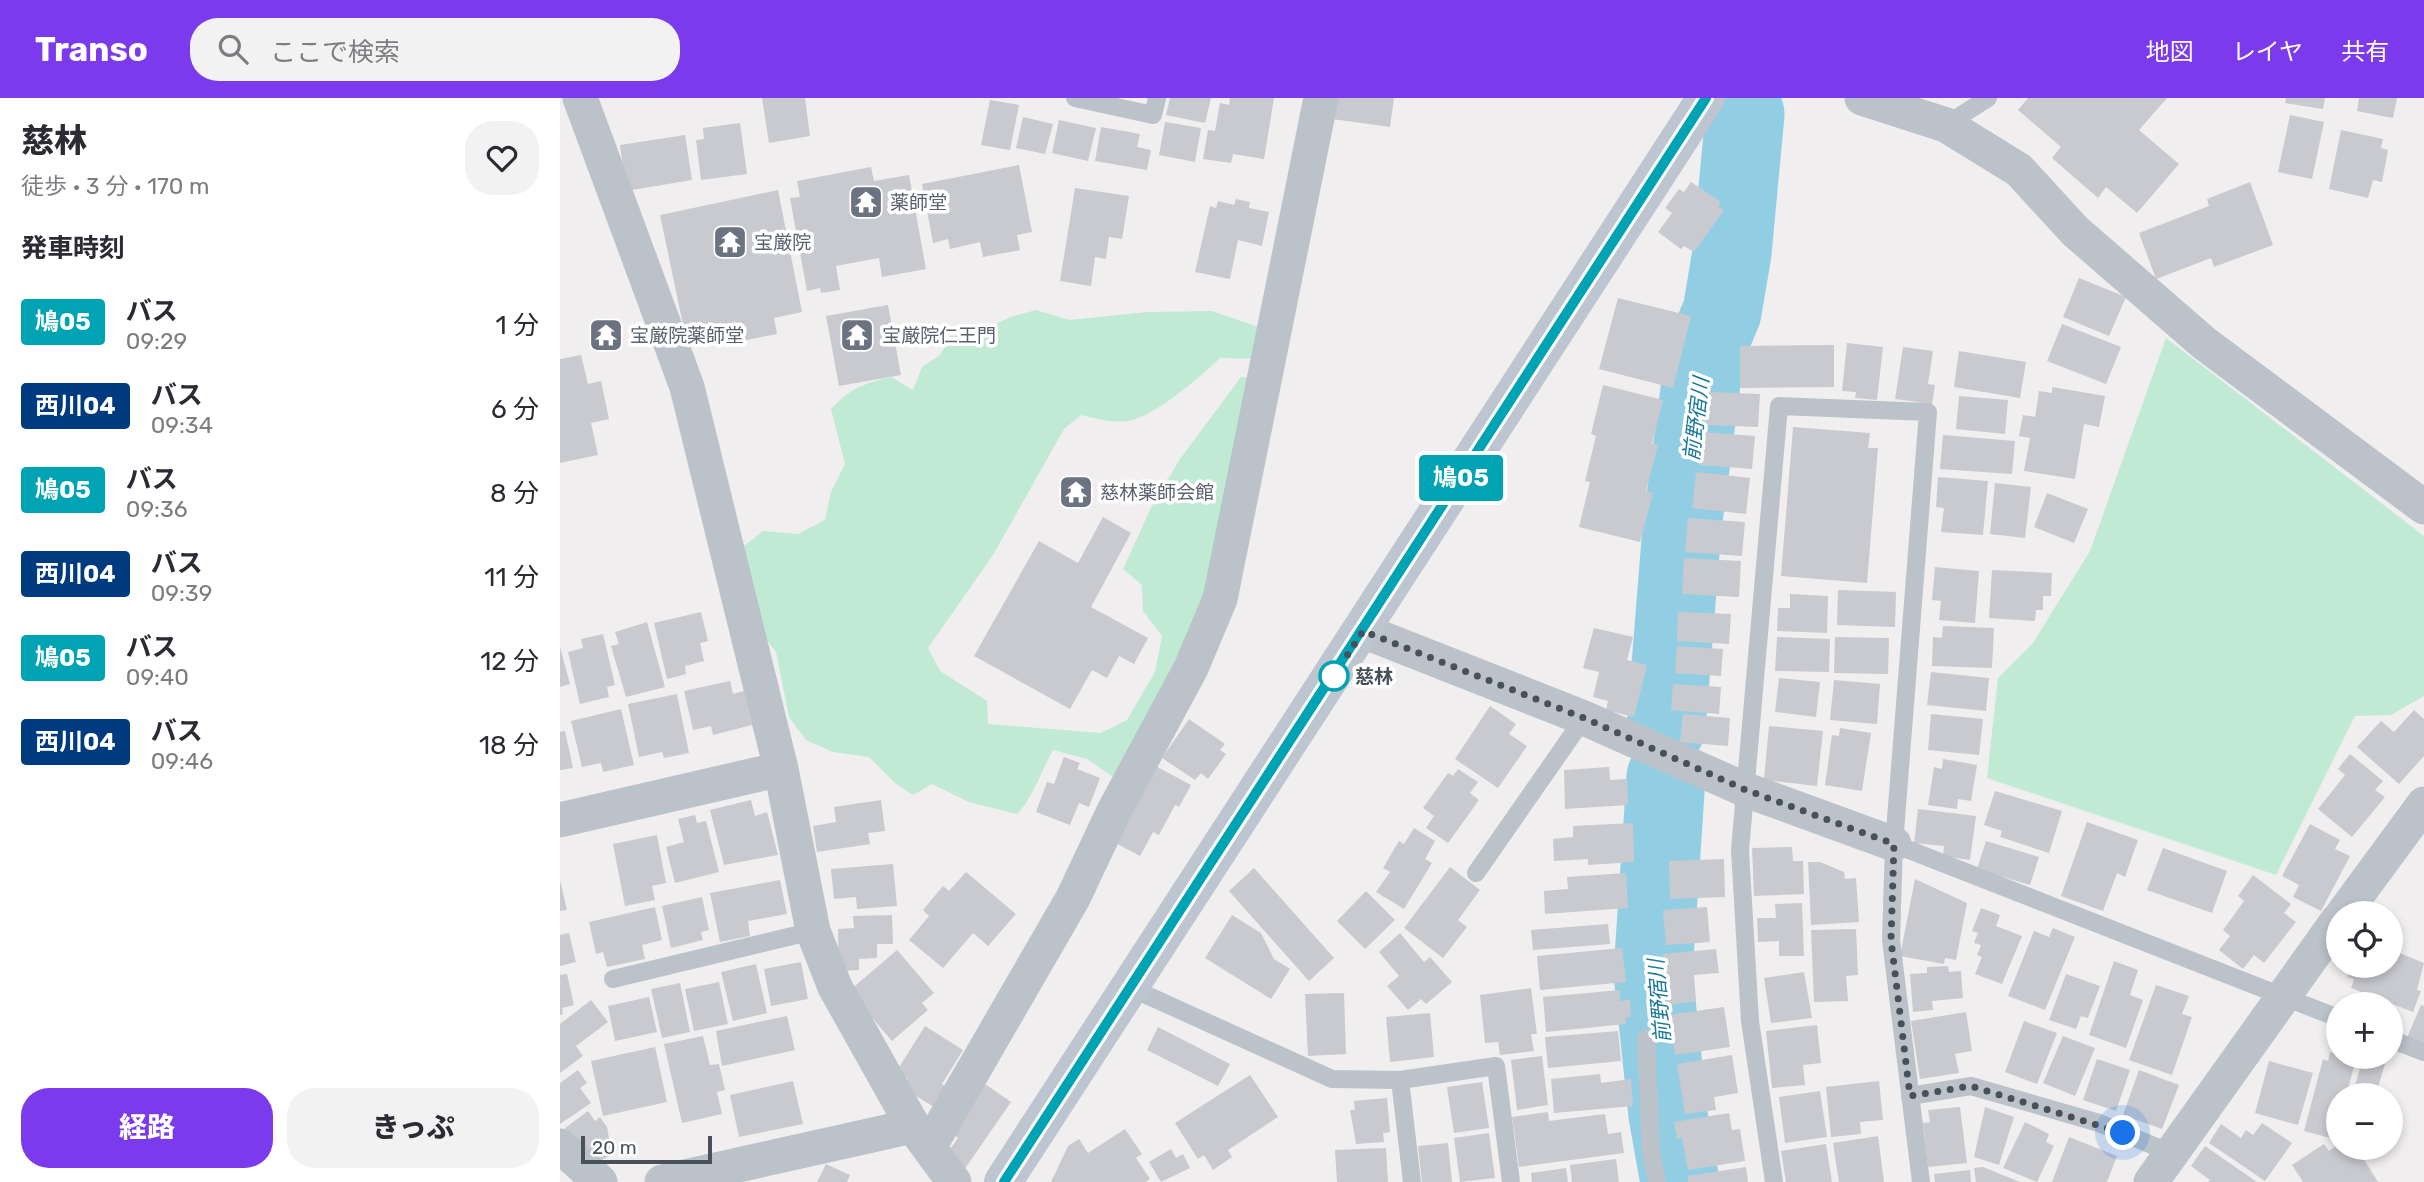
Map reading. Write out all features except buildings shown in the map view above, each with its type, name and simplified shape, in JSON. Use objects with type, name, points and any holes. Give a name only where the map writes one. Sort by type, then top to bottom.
[{"type":"main road","points":[[1003,1182],[1363,631],[1706,98]]},
{"type":"street","points":[[580,98],[687,387],[781,769],[813,931],[835,987],[921,1136],[954,1182]]},
{"type":"street","points":[[662,1182],[921,1136],[1073,898],[1114,810],[1191,668],[1220,599],[1321,98]]},
{"type":"street","points":[[1862,98],[1946,125],[2019,170],[2075,231],[2203,343],[2424,507]]},
{"type":"street","points":[[1363,631],[1584,718],[1746,790],[1894,844]]},
{"type":"street","points":[[560,820],[781,769]]},
{"type":"street","points":[[2353,901],[2424,804]]},
{"type":"street","points":[[2151,1182],[2326,936]]},
{"type":"street","points":[[560,1146],[600,1182]]},
{"type":"lane","points":[[1075,98],[1153,115],[1157,98]]},
{"type":"lane","points":[[1946,125],[1988,98]]},
{"type":"lane","points":[[1774,1182],[1750,1021],[1740,850],[1779,406],[1928,412],[1894,844],[1891,940],[1921,1182]]},
{"type":"lane","points":[[1476,873],[1584,718]]},
{"type":"lane","points":[[1894,844],[2326,1013]]},
{"type":"lane","points":[[613,979],[813,931]]},
{"type":"lane","points":[[1131,988],[1332,1079],[1400,1080],[1496,1066],[1511,1182]]},
{"type":"lane","points":[[1646,1038],[1651,1151],[1657,1182]]},
{"type":"lane","points":[[2403,1044],[2424,1052]]},
{"type":"lane","points":[[1400,1080],[1412,1182]]},
{"type":"lane","points":[[1910,1096],[1971,1086],[2099,1123],[2171,1153]]},
{"type":"green space","points":[[1036,310],[1069,320],[1148,312],[1212,311],[1264,329],[1261,359],[1220,358],[1180,393],[1145,415],[1135,419],[1108,421],[1081,415],[1064,429],[993,555],[928,648],[940,671],[987,701],[988,724],[1101,733],[1127,720],[1155,672],[1162,636],[1143,611],[1142,585],[1123,569],[1150,510],[1180,459],[1241,377],[1256,378],[1205,609],[1115,778],[1087,759],[1053,750],[1023,808],[1017,814],[969,802],[932,784],[913,795],[895,783],[869,757],[833,752],[806,740],[789,717],[776,652],[758,629],[744,546],[763,531],[798,534],[825,520],[831,492],[845,464],[831,409],[844,396],[865,384],[891,377],[913,390],[922,367],[940,355],[951,336],[979,333],[1010,317]]},
{"type":"green space","points":[[2166,338],[2424,536],[2424,696],[2391,715],[2355,716],[2276,875],[1987,778],[1998,678],[2033,643],[2090,551]]},
{"type":"waterway","name":"前野宿川","points":[[1666,728],[1682,528],[1705,352],[1722,312],[1732,253],[1745,114]]},
{"type":"waterway","name":"前野宿川","points":[[1666,777],[1653,973],[1668,1115],[1680,1182]]},
{"type":"bus line","name":"鳩05","points":[[1004,1182],[1706,98]]},
{"type":"place","name":"薬師堂","points":[[866,202]]},
{"type":"place","name":"宝厳院","points":[[730,242]]},
{"type":"place","name":"宝厳院薬師堂","points":[[606,335]]},
{"type":"place","name":"宝厳院仁王門","points":[[857,335]]},
{"type":"place","name":"慈林薬師会館","points":[[1076,492]]},
{"type":"place","name":"慈林","points":[[1334,676]]},
{"type":"route","points":[[1334,676],[1363,631],[1584,718],[1746,790],[1894,844],[1891,940],[1910,1096],[1971,1086],[2099,1123],[2123,1133]]}]
